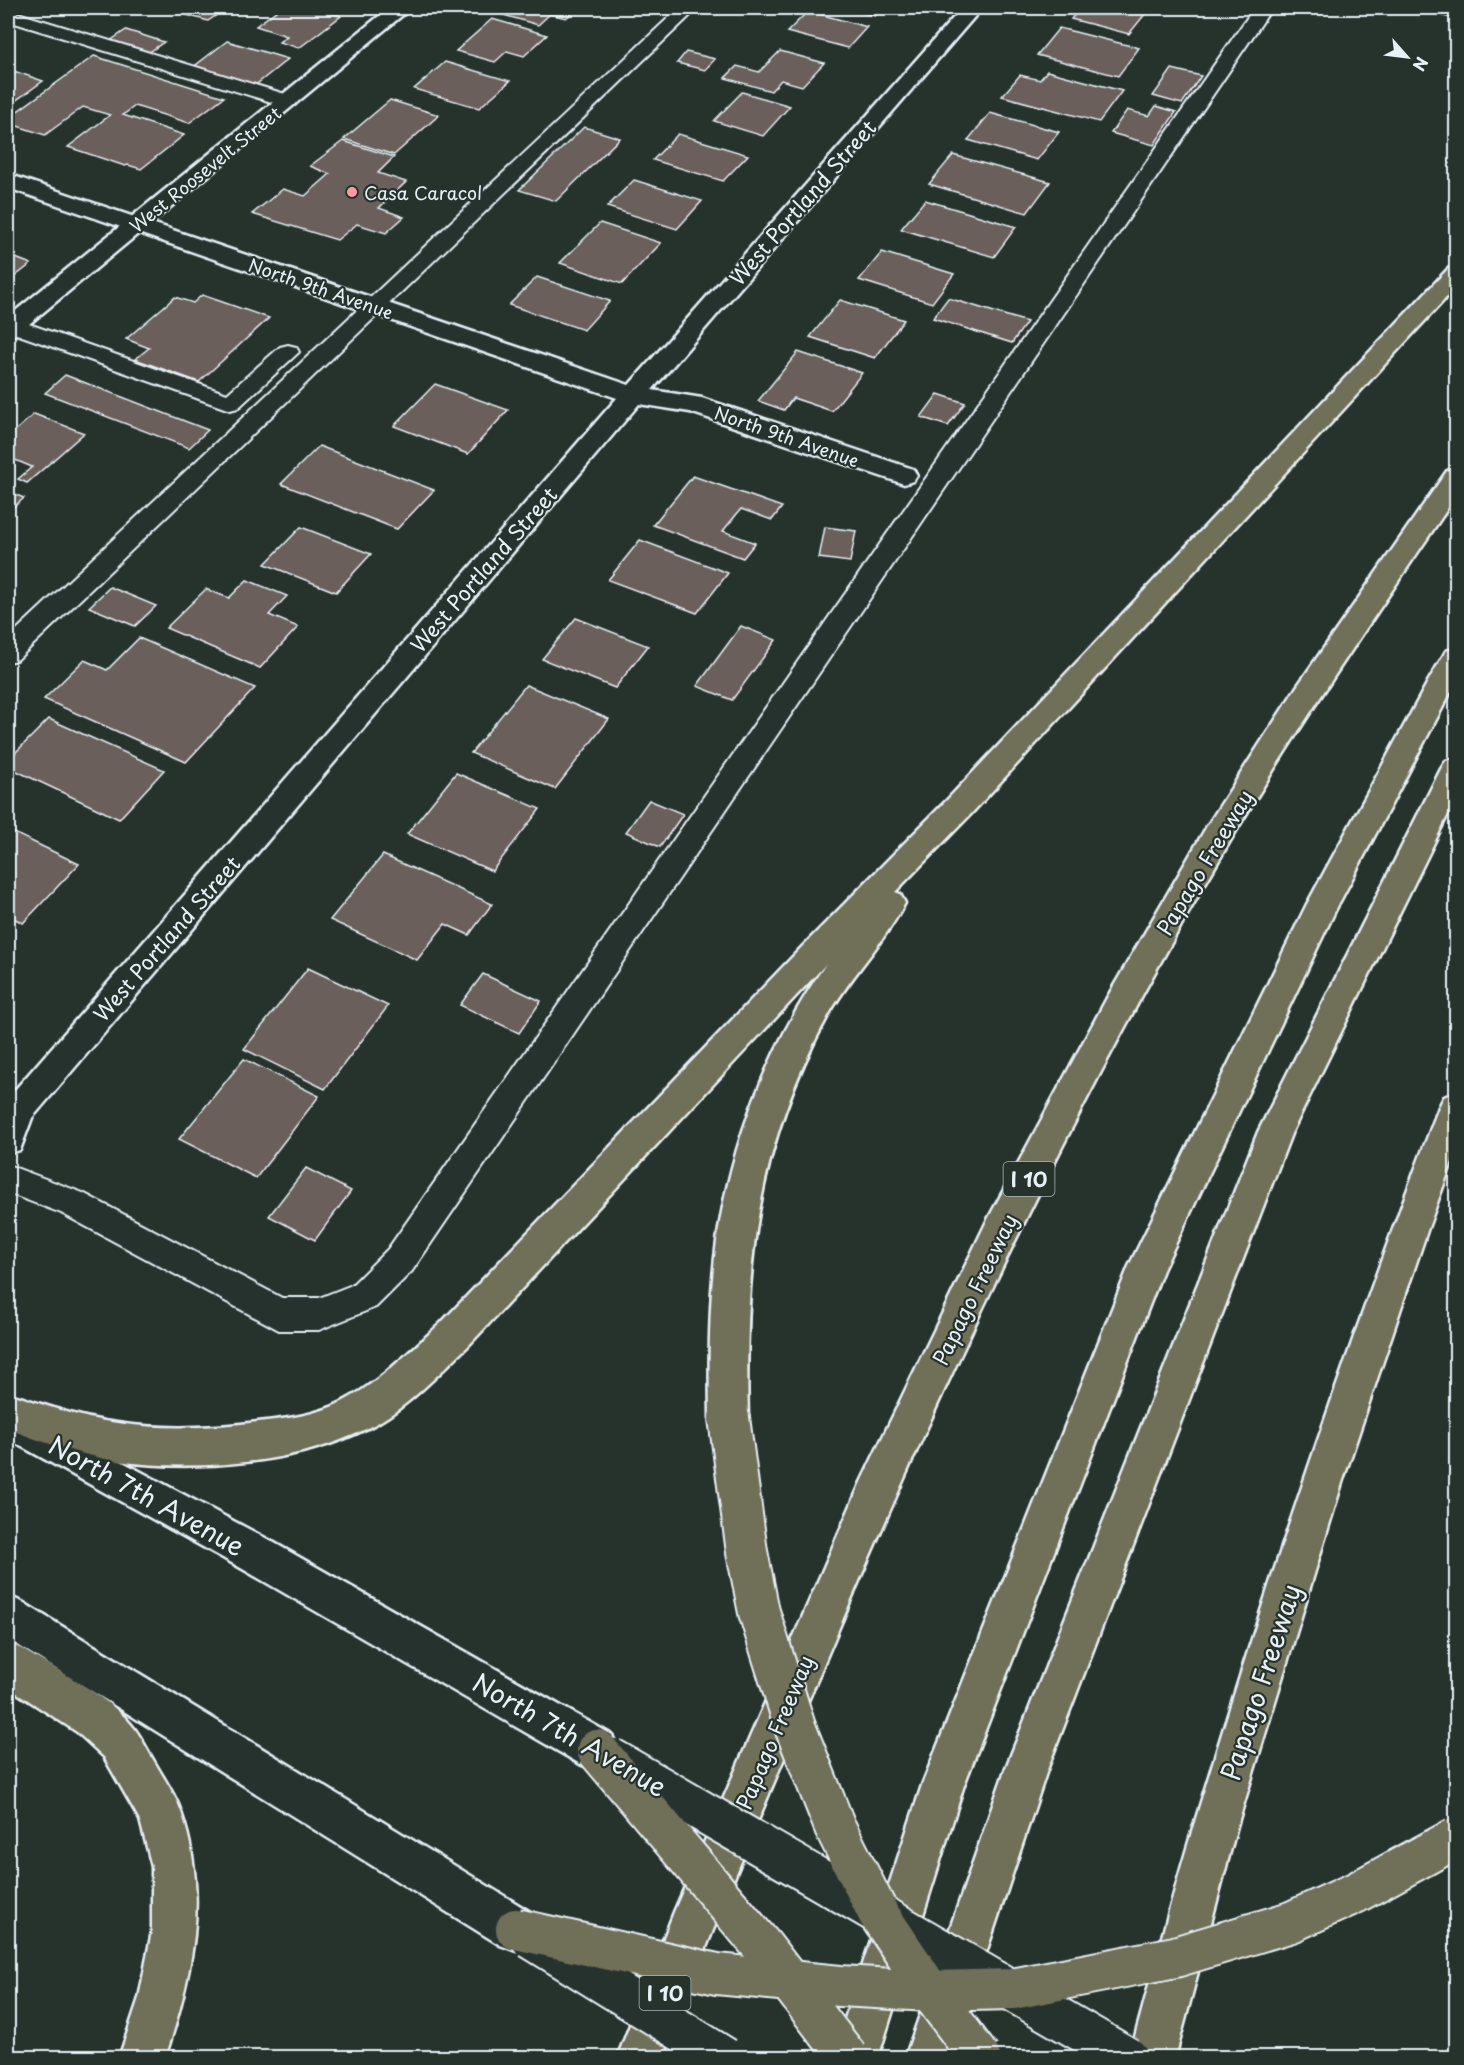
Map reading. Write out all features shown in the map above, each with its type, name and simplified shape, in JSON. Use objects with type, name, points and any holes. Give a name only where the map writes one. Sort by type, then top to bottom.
[{"type":"highway","points":[[8,1411],[70,1432],[119,1443],[175,1447],[255,1441],[308,1432],[354,1416],[398,1386],[454,1335],[814,955],[959,807],[1456,274]]},
{"type":"highway","name":"Papago Freeway","points":[[640,2058],[690,1928],[875,1496],[999,1234],[1120,1006],[1218,834],[1306,695],[1456,477]]},
{"type":"highway","points":[[855,2058],[943,1785],[1148,1266],[1322,906],[1456,658]]},
{"type":"highway","points":[[928,2058],[1026,1770],[1275,1132],[1456,770]]},
{"type":"highway","points":[[959,807],[818,1002],[774,1092],[751,1164],[740,1213],[731,1275],[727,1343],[729,1418],[747,1552],[759,1612],[782,1689],[835,1827],[878,1912],[930,1991],[980,2058]]},
{"type":"highway","name":"Papago Freeway","points":[[1152,2058],[1215,1826],[1323,1483],[1410,1228],[1456,1107]]},
{"type":"highway","points":[[8,1663],[92,1717],[119,1742],[160,1812],[174,1867],[174,1931],[162,1998],[142,2058]]},
{"type":"highway","points":[[597,1750],[790,1981],[848,2058]]},
{"type":"highway","points":[[516,1929],[717,1974],[930,1991],[1012,1989],[1175,1957],[1291,1922],[1355,1893],[1456,1838]]},
{"type":"street","name":"West Roosevelt Street","points":[[10,327],[401,8]]},
{"type":"street","name":"West Portland Street","points":[[8,1139],[16,1111],[634,395],[972,8]]},
{"type":"street","points":[[1441,8],[1456,11]]},
{"type":"street","name":"North 9th Avenue","points":[[8,181],[634,395],[674,417],[899,484]]},
{"type":"street","name":"North 7th Avenue","points":[[8,1419],[255,1554],[1128,2058]]},
{"type":"street","points":[[8,1616],[725,2058]]},
{"type":"lane","points":[[8,653],[376,307],[689,8]]},
{"type":"lane","points":[[8,1179],[72,1203],[279,1314],[319,1314],[364,1296],[400,1260],[1263,8]]},
{"type":"lane","points":[[8,15],[288,101]]},
{"type":"lane","points":[[10,327],[230,403],[288,352]]},
{"type":"building","points":[[162,8],[227,8],[208,21]]},
{"type":"building","points":[[280,8],[313,8],[341,16],[299,48],[279,42],[287,36],[256,26]]},
{"type":"building","points":[[504,8],[578,8],[566,18],[550,14],[538,25],[497,13]]},
{"type":"building","points":[[844,8],[883,8],[875,16]]},
{"type":"building","points":[[1080,8],[1150,8],[1129,34],[1071,19]]},
{"type":"building","points":[[808,11],[867,27],[848,48],[787,32]]},
{"type":"building","points":[[492,19],[547,35],[524,56],[507,51],[495,62],[456,51]]},
{"type":"building","points":[[1059,28],[1139,48],[1118,76],[1037,55]]},
{"type":"building","points":[[126,30],[164,42],[145,55],[107,43]]},
{"type":"building","points":[[227,41],[288,59],[253,87],[192,68]]},
{"type":"building","points":[[780,51],[824,63],[802,86],[781,80],[771,91],[725,78],[737,66],[759,72]]},
{"type":"building","points":[[686,52],[715,59],[705,70],[677,63]]},
{"type":"building","points":[[94,56],[224,97],[189,123],[135,106],[123,115],[184,135],[141,169],[68,147],[110,115],[83,107],[45,135],[8,123],[8,118]]},
{"type":"building","points":[[445,62],[510,81],[479,108],[414,89]]},
{"type":"building","points":[[8,69],[43,81],[8,106]]},
{"type":"building","points":[[1172,69],[1201,76],[1182,104],[1153,96]]},
{"type":"building","points":[[1047,71],[1122,91],[1099,122],[1002,96],[1020,75],[1040,80]]},
{"type":"building","points":[[742,92],[790,106],[763,136],[714,121]]},
{"type":"building","points":[[390,100],[439,115],[394,155],[344,139]]},
{"type":"building","points":[[1156,106],[1176,112],[1154,145],[1111,133],[1127,110],[1149,116]]},
{"type":"building","points":[[990,113],[1059,132],[1037,160],[968,140]]},
{"type":"building","points":[[584,127],[620,138],[556,201],[519,190]]},
{"type":"building","points":[[678,134],[748,155],[723,181],[653,160]]},
{"type":"building","name":"Casa Caracol","points":[[343,141],[394,157],[378,173],[406,182],[379,208],[404,217],[386,233],[357,224],[337,240],[252,214],[283,189],[305,196],[330,174],[310,166]]},
{"type":"building","points":[[953,155],[1050,182],[1027,213],[929,184]]},
{"type":"building","points":[[634,180],[702,201],[677,229],[607,207]]},
{"type":"building","points":[[925,200],[1016,227],[994,257],[901,229]]},
{"type":"building","points":[[600,223],[661,243],[622,284],[560,263]]},
{"type":"building","points":[[882,252],[954,274],[932,303],[859,280]]},
{"type":"building","points":[[8,255],[31,264],[9,281],[8,281]]},
{"type":"building","points":[[537,277],[610,301],[584,330],[509,305]]},
{"type":"building","points":[[202,295],[269,318],[199,382],[135,359],[149,348],[126,339],[175,297],[193,303]]},
{"type":"building","points":[[948,298],[1027,322],[1012,343],[933,318]]},
{"type":"building","points":[[840,300],[904,320],[875,358],[810,337]]},
{"type":"building","points":[[798,352],[862,373],[832,411],[793,398],[784,410],[758,401]]},
{"type":"building","points":[[65,375],[208,430],[189,448],[45,393]]},
{"type":"building","points":[[435,384],[508,410],[468,454],[394,426]]},
{"type":"building","points":[[938,394],[965,403],[948,426],[921,417]]},
{"type":"building","points":[[34,414],[84,433],[27,483],[18,479],[32,467],[8,457],[8,437]]},
{"type":"building","points":[[319,446],[434,490],[397,529],[281,484]]},
{"type":"building","points":[[693,476],[782,507],[772,520],[741,509],[723,531],[755,543],[743,558],[653,525]]},
{"type":"building","points":[[8,492],[24,498],[8,512]]},
{"type":"building","points":[[301,527],[371,554],[336,592],[265,564]]},
{"type":"building","points":[[825,527],[856,531],[850,562],[819,558]]},
{"type":"building","points":[[640,540],[728,573],[697,613],[608,580]]},
{"type":"building","points":[[247,580],[287,596],[269,615],[298,627],[260,668],[166,628],[206,589],[229,598]]},
{"type":"building","points":[[110,587],[156,606],[135,626],[89,607]]},
{"type":"building","points":[[576,618],[648,646],[615,688],[542,659]]},
{"type":"building","points":[[741,626],[776,640],[732,700],[697,686]]},
{"type":"building","points":[[139,638],[255,688],[186,762],[44,699],[84,660],[107,670]]},
{"type":"building","points":[[526,685],[609,719],[555,789],[471,753]]},
{"type":"building","points":[[49,719],[164,770],[119,819],[8,767],[8,760]]},
{"type":"building","points":[[456,773],[540,809],[492,871],[407,834]]},
{"type":"building","points":[[649,800],[683,814],[660,847],[626,832]]},
{"type":"building","points":[[8,830],[79,864],[23,923],[8,915]]},
{"type":"building","points":[[383,855],[492,904],[469,935],[445,924],[417,960],[330,920]]},
{"type":"building","points":[[308,968],[388,1006],[325,1089],[244,1049]]},
{"type":"building","points":[[483,974],[541,1001],[519,1033],[460,1005]]},
{"type":"building","points":[[244,1059],[319,1096],[256,1178],[179,1139]]},
{"type":"building","points":[[306,1168],[351,1191],[315,1240],[269,1216]]},
{"type":"place","name":"Casa Caracol","points":[[352,192]]}]
